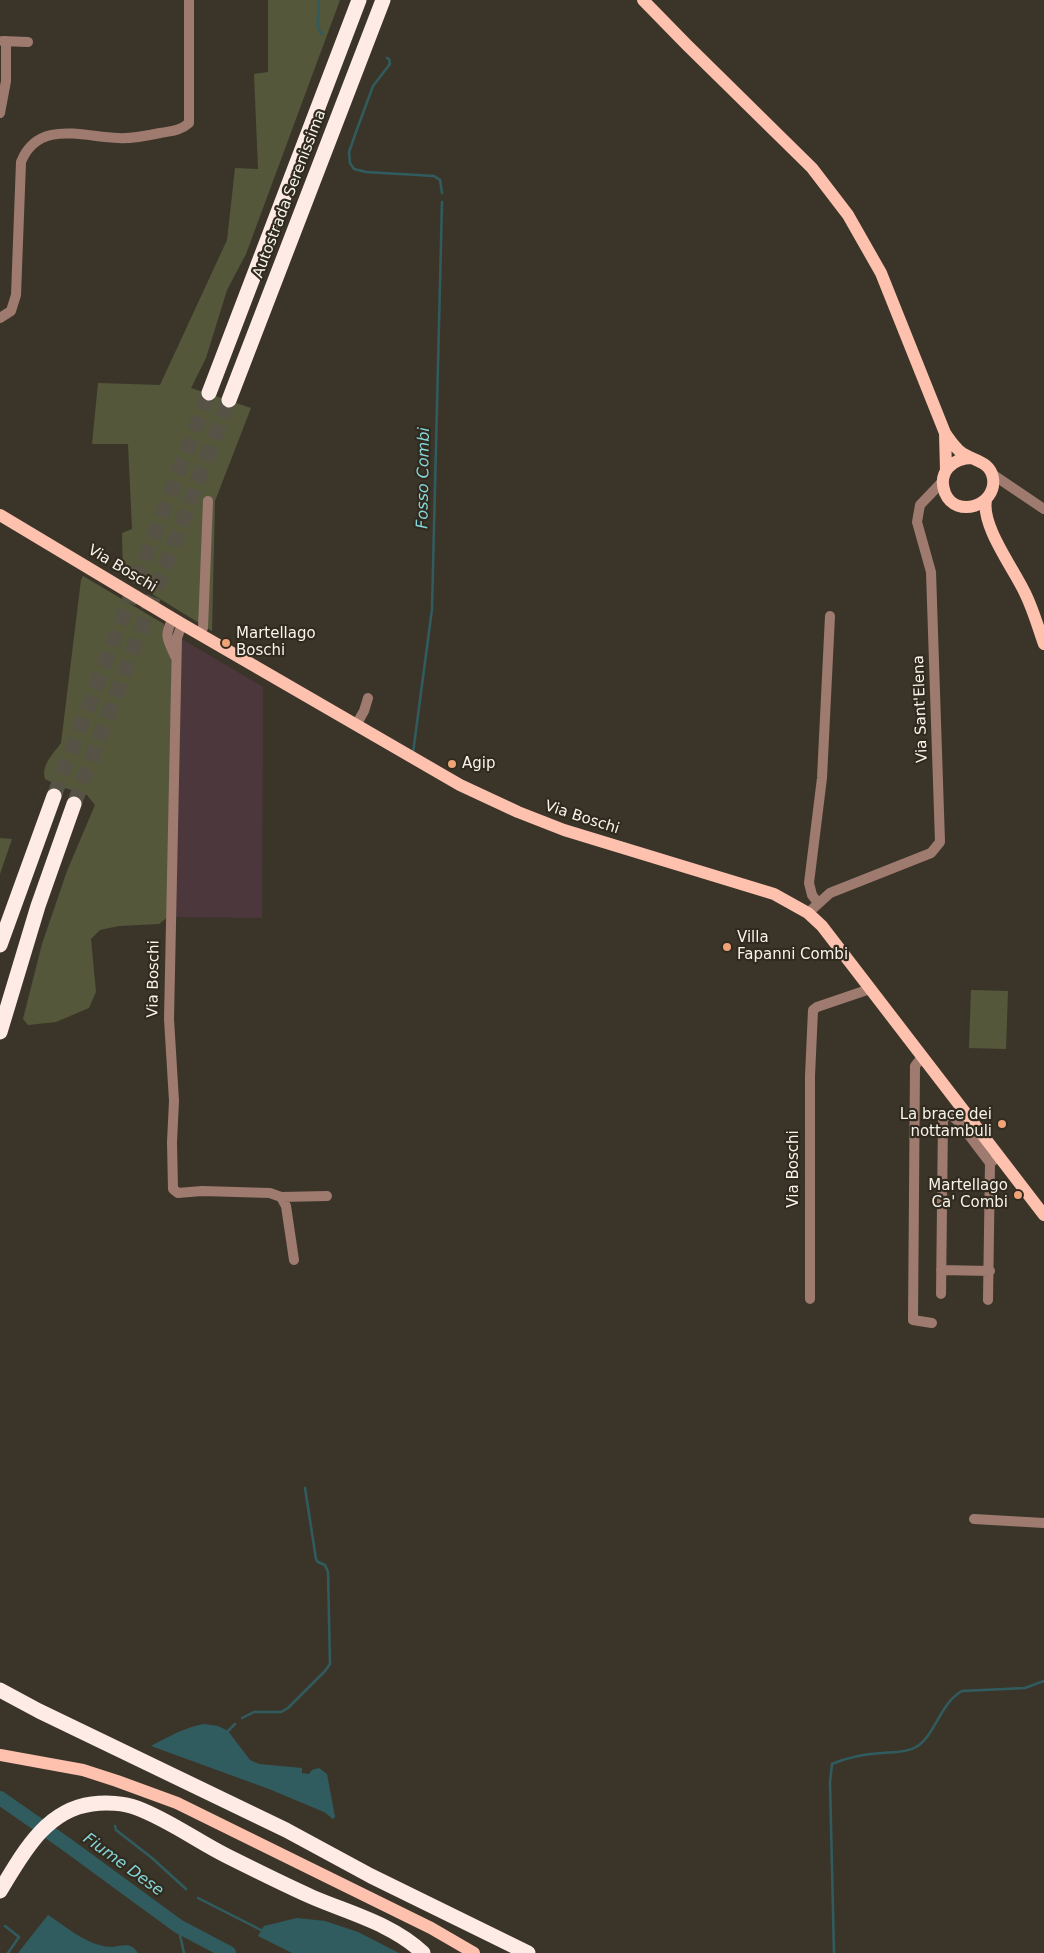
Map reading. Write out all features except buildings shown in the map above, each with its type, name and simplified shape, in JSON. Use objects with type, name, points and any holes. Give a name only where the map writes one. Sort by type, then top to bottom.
[{"type":"highway","name":"Autostrada Serenissima","points":[[209,393],[359,0]]},
{"type":"highway","name":"Autostrada Serenissima","points":[[229,400],[383,0]]},
{"type":"highway","points":[[0,945],[54,796]]},
{"type":"highway","points":[[0,1032],[38,906],[74,804]]},
{"type":"highway","points":[[0,1690],[39,1711],[286,1830],[371,1876],[528,1953]]},
{"type":"highway","points":[[0,1891],[22,1855],[49,1823],[69,1810],[92,1804],[124,1804],[156,1816],[200,1843],[311,1897],[356,1914],[398,1934],[423,1953]]},
{"type":"main road","points":[[643,0],[686,45],[812,168],[848,215],[881,273],[944,433],[957,448],[972,458],[986,464],[992,474],[993,485],[988,497],[987,515],[996,540],[1025,593],[1044,644]]},
{"type":"main road","points":[[944,433],[944,488],[948,499],[958,506],[966,507],[978,506],[988,497]]},
{"type":"main road","points":[[945,475],[957,460],[972,458]]},
{"type":"main road","points":[[966,507],[976,515],[996,540]]},
{"type":"main road","name":"Via Boschi","points":[[0,515],[199,634],[460,785],[518,812],[587,837],[762,890],[786,899],[808,913],[822,926],[922,1057],[994,1160],[1044,1215]]},
{"type":"main road","points":[[0,1755],[83,1770],[135,1787],[189,1809],[431,1928],[474,1953]]},
{"type":"street","points":[[0,318],[11,311],[16,295],[21,162],[32,144],[44,138],[68,133],[116,138],[139,137],[181,130],[189,123],[189,0]]},
{"type":"street","points":[[0,113],[6,81],[3,41],[28,42]]},
{"type":"street","points":[[992,474],[1044,509]]},
{"type":"street","points":[[925,500],[945,475]]},
{"type":"street","points":[[988,497],[1001,488],[1016,490]]},
{"type":"street","points":[[925,500],[938,496],[948,499]]},
{"type":"street","name":"Via Sant'Elena","points":[[818,903],[830,893],[931,853],[940,842],[931,572],[917,522],[919,508],[925,500]]},
{"type":"street","points":[[199,634],[203,628],[208,501]]},
{"type":"street","points":[[808,913],[818,903],[812,894],[809,883],[822,778],[830,616]]},
{"type":"street","name":"Via Boschi","points":[[178,621],[169,1019],[174,1101],[172,1142],[173,1189],[178,1193],[202,1191],[270,1193],[281,1197],[327,1196]]},
{"type":"street","points":[[356,726],[368,698]]},
{"type":"street","name":"Via Boschi","points":[[810,1299],[810,1076],[813,1010],[870,988]]},
{"type":"street","points":[[922,1057],[915,1066],[913,1320],[932,1323]]},
{"type":"street","name":"Via Boschi","points":[[941,1294],[942,1119],[946,1116],[952,1116],[994,1160]]},
{"type":"street","points":[[988,1300],[994,1160]]},
{"type":"street","points":[[281,1197],[286,1206],[294,1260]]},
{"type":"street","points":[[941,1270],[990,1271]]},
{"type":"street","points":[[974,1519],[1044,1523]]},
{"type":"shaded area","points":[[180,638],[263,687],[262,918],[174,917]]},
{"type":"green space","points":[[268,0],[340,0],[246,254],[227,290],[206,358],[191,388],[251,408],[215,501],[212,631],[123,576],[122,533],[132,529],[128,444],[92,444],[98,383],[160,385],[227,240],[235,168],[258,169],[254,74],[268,72]]},
{"type":"green space","points":[[83,576],[164,624],[164,640],[172,660],[168,917],[159,924],[119,926],[100,930],[91,939],[96,992],[89,1008],[56,1022],[28,1025],[23,1019],[42,944],[67,871],[95,805],[87,795],[59,786],[45,779],[44,774],[48,760],[61,743]]},
{"type":"green space","points":[[0,838],[12,839],[0,874]]},
{"type":"green space","points":[[971,990],[1008,991],[1006,1049],[969,1048]]},
{"type":"water","points":[[204,1724],[218,1726],[228,1731],[250,1760],[259,1764],[302,1768],[302,1773],[309,1774],[312,1770],[319,1768],[327,1774],[335,1817],[333,1819],[324,1812],[269,1789],[151,1746],[183,1730]]},
{"type":"water","points":[[48,1915],[88,1941],[108,1947],[126,1945],[138,1953],[18,1953]]},
{"type":"water","points":[[297,1918],[325,1921],[358,1932],[399,1953],[292,1953],[258,1936],[264,1926]]},
{"type":"waterway","name":"Fosso Combi","points":[[318,0],[318,27],[322,34]]},
{"type":"waterway","name":"Fosso Combi","points":[[387,58],[390,64],[373,86],[349,152],[350,163],[354,169],[366,172],[434,176],[440,180],[442,193]]},
{"type":"waterway","name":"Fosso Combi","points":[[413,753],[432,609],[442,202]]},
{"type":"waterway","points":[[242,1718],[254,1712],[281,1712],[288,1708],[330,1664],[328,1572],[325,1565],[316,1559],[305,1488]]},
{"type":"waterway","points":[[834,1953],[830,1782],[832,1764],[856,1757],[904,1751],[916,1747],[923,1742],[948,1703],[962,1691],[1025,1688],[1044,1681]]},
{"type":"waterway","points":[[228,1731],[235,1724]]},
{"type":"waterway","name":"Fiume Dese","points":[[0,1798],[178,1926],[229,1953]]},
{"type":"waterway","points":[[115,1826],[116,1830],[152,1858],[186,1889]]},
{"type":"waterway","points":[[198,1898],[263,1931]]},
{"type":"waterway","points":[[5,1926],[19,1937],[8,1953]]},
{"type":"waterway","points":[[178,1926],[184,1953]]},
{"type":"tunnel","points":[[54,796],[209,393]]},
{"type":"tunnel","points":[[74,804],[229,400]]},
{"type":"place","name":"Martellago Boschi","points":[[226,643]]},
{"type":"place","name":"Agip","points":[[452,764]]},
{"type":"place","name":"Villa Fapanni Combi","points":[[727,947]]},
{"type":"place","name":"La brace dei nottambuli","points":[[1002,1124]]},
{"type":"place","name":"Martellago Ca' Combi","points":[[1018,1195]]}]
